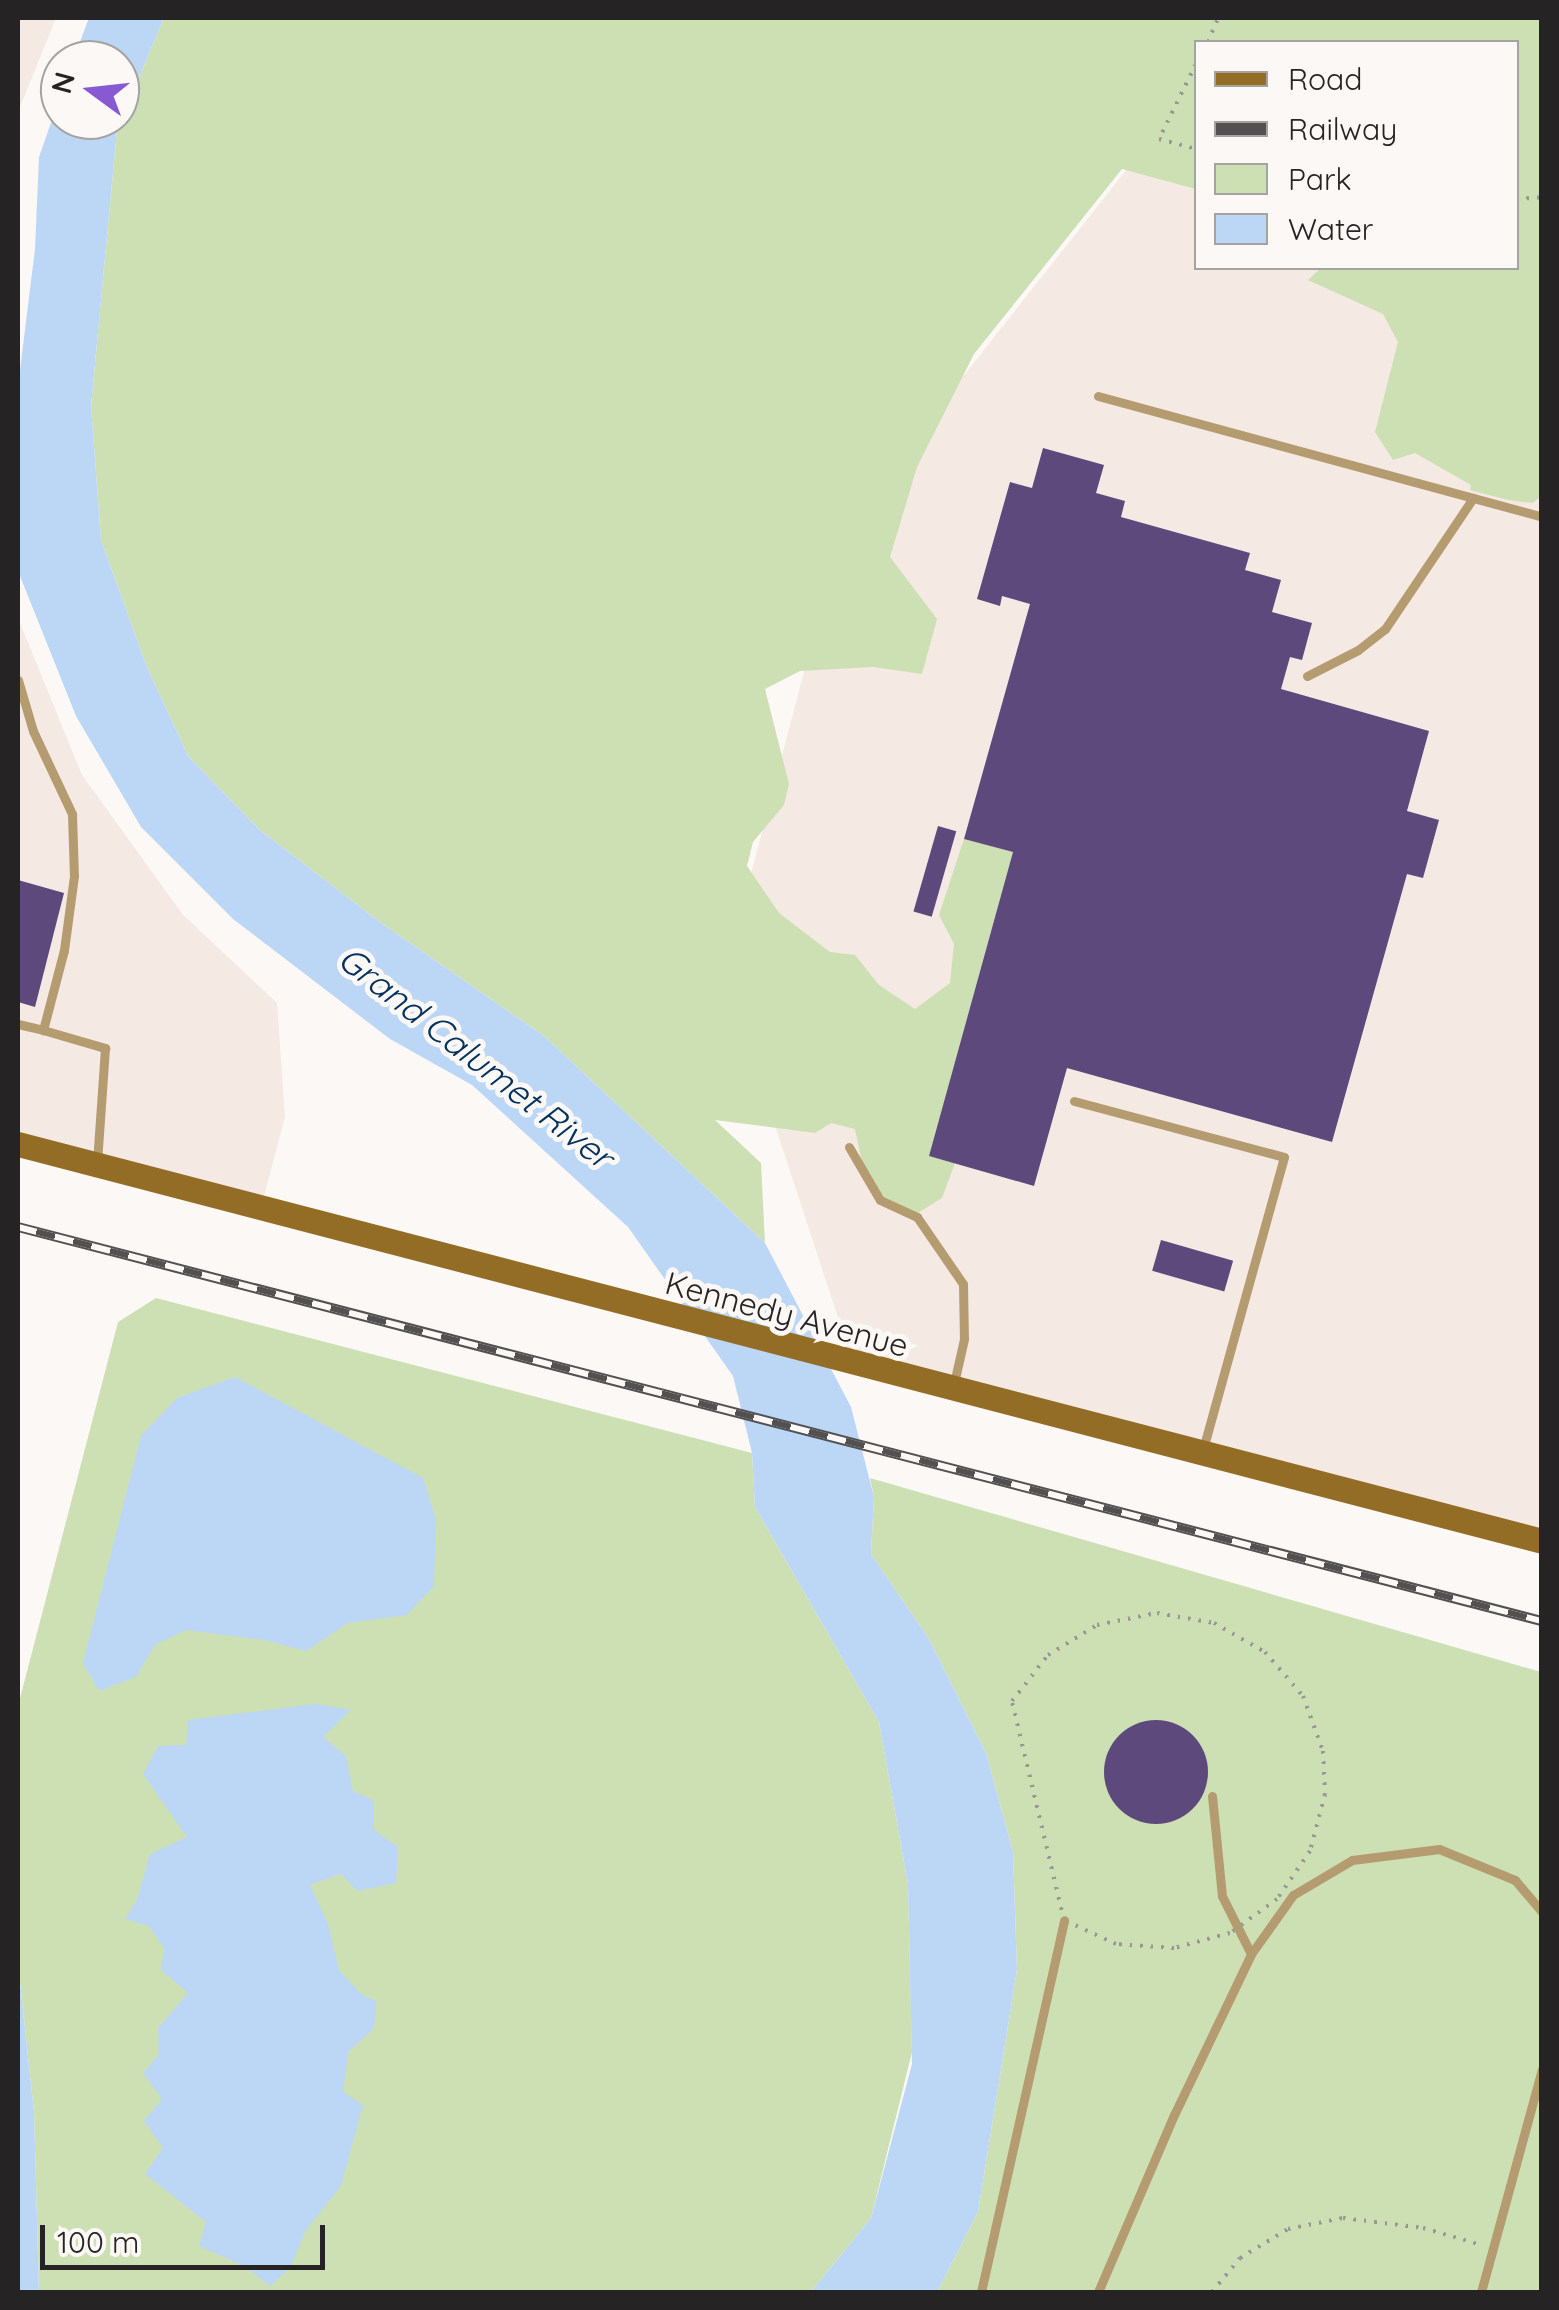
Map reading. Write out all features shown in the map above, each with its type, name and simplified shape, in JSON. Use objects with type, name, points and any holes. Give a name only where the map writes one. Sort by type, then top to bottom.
[{"type":"main road","name":"Kennedy Avenue","points":[[18,1144],[952,1391],[1542,1541]]},
{"type":"lane","points":[[1098,396],[1542,517]]},
{"type":"lane","points":[[1307,676],[1358,650],[1385,629],[1472,498]]},
{"type":"lane","points":[[18,680],[33,731],[72,814],[74,876],[67,932],[43,1030]]},
{"type":"lane","points":[[18,1024],[105,1048],[97,1165]]},
{"type":"lane","points":[[1074,1101],[1284,1157],[1203,1453]]},
{"type":"lane","points":[[849,1147],[880,1200],[917,1217],[963,1284],[964,1339],[952,1391]]},
{"type":"lane","points":[[1212,1796],[1222,1896],[1251,1954]]},
{"type":"lane","points":[[1098,2292],[1174,2115],[1251,1954],[1293,1894],[1352,1860],[1439,1849],[1514,1880],[1542,1912]]},
{"type":"lane","points":[[981,2292],[1064,1920]]},
{"type":"lane","points":[[1481,2292],[1542,2068]]},
{"type":"path","points":[[1194,68],[1159,139],[1194,148]]},
{"type":"path","points":[[1157,1614],[1214,1623],[1265,1652],[1302,1696],[1323,1750],[1325,1794],[1310,1850],[1278,1899],[1237,1928],[1174,1948],[1116,1944],[1064,1920],[1012,1701],[1048,1656],[1097,1625],[1157,1614]]},
{"type":"path","points":[[1212,2292],[1240,2258],[1288,2229],[1343,2218],[1423,2228],[1493,2248]]},
{"type":"shaded area","points":[[18,18],[56,18],[47,40],[40,40],[40,58],[18,112]]},
{"type":"shaded area","points":[[1194,46],[1194,270],[1519,270],[1541,92],[1541,1541],[853,1363],[725,973],[841,531],[1131,164]]},
{"type":"shaded area","points":[[18,618],[82,775],[183,915],[277,1003],[285,1117],[260,1211],[18,1147]]},
{"type":"green space","points":[[164,18],[1541,18],[1541,496],[1533,503],[1470,490],[1471,485],[1415,453],[1393,460],[1375,432],[1398,342],[1383,314],[1308,280],[1319,270],[1519,270],[1519,40],[1194,40],[1194,188],[1122,169],[974,354],[917,467],[890,557],[937,619],[922,674],[873,667],[800,671],[765,689],[789,784],[784,805],[753,842],[747,866],[779,913],[830,952],[855,955],[879,985],[915,1009],[950,983],[954,944],[939,915],[964,839],[1013,852],[929,1156],[955,1163],[942,1198],[913,1216],[886,1204],[864,1172],[855,1129],[831,1123],[815,1133],[715,1120],[761,1163],[765,1243],[544,1036],[377,920],[260,830],[188,756],[146,665],[101,540],[91,406],[116,140],[140,140],[140,75]]},
{"type":"green space","points":[[156,1298],[752,1453],[755,1507],[879,1722],[908,1884],[912,2052],[871,2218],[811,2292],[39,2292],[34,2112],[18,1964],[18,1706],[118,1322]]},
{"type":"green space","points":[[870,1478],[1541,1672],[1541,2292],[937,2292],[978,2212],[1017,1970],[1013,1852],[986,1753],[929,1639],[871,1554],[874,1497]]},
{"type":"water","points":[[89,18],[164,18],[140,75],[140,40],[81,40]]},
{"type":"water","name":"Grand Calumet River","points":[[45,140],[116,140],[91,406],[101,540],[146,665],[188,756],[260,830],[377,920],[544,1036],[765,1243],[851,1407],[874,1497],[871,1554],[929,1639],[986,1753],[1013,1852],[1017,1970],[978,2212],[937,2292],[811,2292],[871,2218],[912,2064],[908,1884],[879,1722],[755,1507],[752,1453],[733,1376],[628,1227],[472,1085],[390,1039],[233,919],[141,827],[76,716],[18,571],[18,386],[35,249],[39,157]]},
{"type":"water","points":[[235,1377],[423,1478],[436,1520],[434,1586],[407,1615],[348,1623],[306,1651],[264,1640],[186,1630],[155,1645],[136,1677],[99,1691],[83,1663],[141,1436],[177,1398]]},
{"type":"water","points":[[316,1704],[351,1710],[323,1737],[346,1756],[353,1791],[374,1801],[374,1830],[398,1847],[396,1883],[357,1891],[341,1874],[310,1885],[328,1924],[339,1970],[361,1994],[377,2002],[373,2029],[348,2052],[343,2092],[363,2105],[341,2186],[306,2230],[290,2268],[270,2286],[244,2266],[199,2246],[206,2222],[145,2174],[163,2148],[144,2121],[162,2099],[143,2073],[159,2054],[158,2028],[188,1993],[161,1970],[164,1948],[149,1926],[125,1919],[137,1900],[150,1854],[187,1837],[143,1774],[158,1746],[186,1745],[188,1720]]},
{"type":"water","points":[[18,1964],[34,2112],[39,2292],[18,2292]]},
{"type":"building","points":[[1043,448],[1104,465],[1096,493],[1125,501],[1121,517],[1250,553],[1245,570],[1281,580],[1272,612],[1312,623],[1302,660],[1290,657],[1281,689],[1429,731],[1407,811],[1439,820],[1423,878],[1407,874],[1332,1142],[1067,1068],[1034,1186],[929,1156],[1013,852],[964,839],[1030,604],[1002,596],[1000,606],[977,599],[1010,482],[1032,488]]},
{"type":"building","points":[[938,826],[956,831],[932,917],[913,912]]},
{"type":"building","points":[[18,880],[64,893],[35,1007],[18,1002]]},
{"type":"building","points":[[1161,1240],[1233,1261],[1224,1291],[1152,1271]]},
{"type":"building","points":[[1156,1720],[1176,1724],[1193,1735],[1204,1752],[1208,1772],[1204,1792],[1193,1809],[1176,1820],[1156,1824],[1136,1820],[1119,1809],[1108,1792],[1104,1772],[1108,1752],[1119,1735],[1136,1724]]},
{"type":"railway","points":[[18,1227],[1542,1621]]}]
